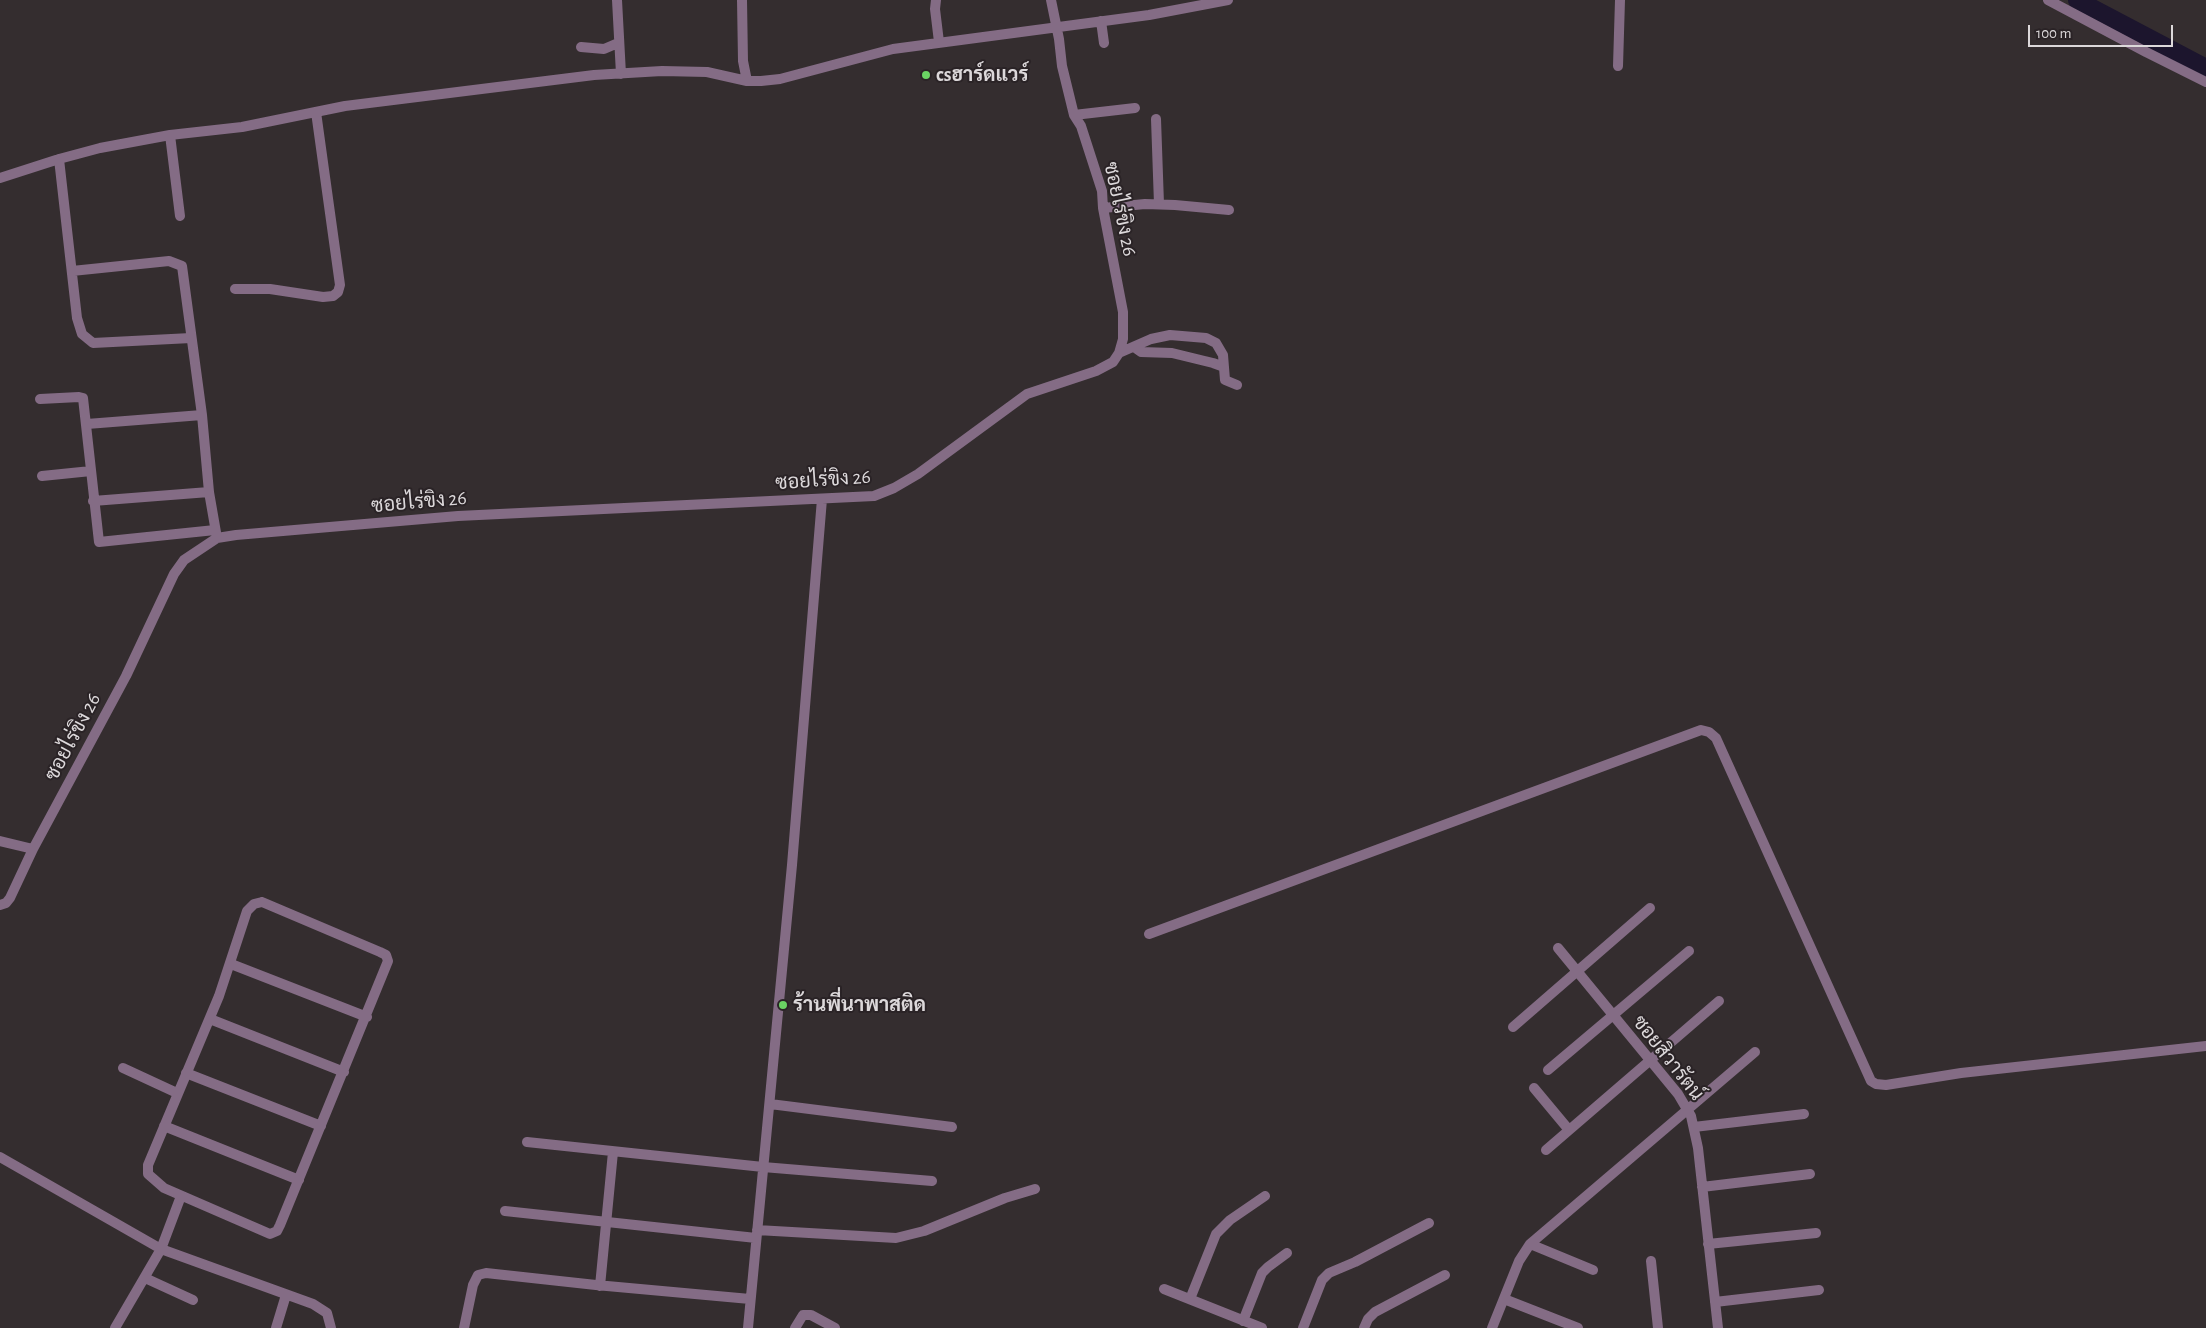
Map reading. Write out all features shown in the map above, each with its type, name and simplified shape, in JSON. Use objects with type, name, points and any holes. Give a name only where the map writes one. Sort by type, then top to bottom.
[{"type":"street","points":[[617,0],[618,46],[621,70]]},
{"type":"street","points":[[742,0],[745,77]]},
{"type":"street","points":[[936,0],[935,8],[939,34]]},
{"type":"street","name":"ซอยไร่ขิง 26","points":[[0,905],[6,904],[10,898],[33,850],[117,692],[174,574],[184,560],[215,536],[458,516],[874,496],[894,488],[918,474],[1027,394],[1106,367],[1113,362],[1119,353],[1123,339],[1123,312],[1100,183],[1081,126],[1074,115],[1062,66],[1051,0]]},
{"type":"street","points":[[0,178],[100,148],[170,135],[242,127],[346,106],[621,70],[707,72],[780,79],[893,50],[939,34],[1055,22],[1101,21],[1149,15],[1228,0]]},
{"type":"street","points":[[1618,66],[1620,0]]},
{"type":"street","points":[[2048,0],[2206,82]]},
{"type":"street","points":[[1101,21],[1104,43]]},
{"type":"street","points":[[581,47],[604,49],[618,46]]},
{"type":"street","points":[[1074,115],[1135,108]]},
{"type":"street","points":[[235,289],[270,289],[323,297],[333,296],[338,292],[340,285],[316,112]]},
{"type":"street","points":[[1156,119],[1159,204]]},
{"type":"street","points":[[170,135],[180,216]]},
{"type":"street","points":[[59,159],[77,318],[82,334],[92,342],[191,338]]},
{"type":"street","points":[[1103,208],[1159,204],[1229,210]]},
{"type":"street","points":[[40,399],[84,398],[93,501],[99,542],[215,536],[202,415],[182,266],[176,262],[169,261],[72,271]]},
{"type":"street","points":[[1119,353],[1151,339],[1170,335],[1206,338],[1216,343],[1222,356],[1225,380],[1230,384],[1237,385]]},
{"type":"street","points":[[1134,347],[1140,352],[1172,353],[1213,362],[1224,367]]},
{"type":"street","points":[[87,424],[202,415]]},
{"type":"street","points":[[42,476],[91,471]]},
{"type":"street","points":[[93,501],[209,492]]},
{"type":"street","points":[[748,1328],[792,865],[822,499]]},
{"type":"street","points":[[1150,934],[1701,730],[1709,732],[1716,738],[1871,1081],[1876,1084],[1886,1085],[1961,1073],[2206,1046]]},
{"type":"street","points":[[0,841],[33,850]]},
{"type":"street","points":[[262,902],[386,956],[388,962],[367,1017],[277,1231],[270,1234],[164,1188],[148,1174],[148,1165],[210,1019],[230,964],[247,912],[254,904],[262,902]]},
{"type":"street","points":[[1513,1027],[1576,970],[1650,908]]},
{"type":"street","name":"ซอยสิวารัตน์","points":[[1558,948],[1650,1060],[1688,1110],[1694,1127],[1718,1328]]},
{"type":"street","points":[[1548,1070],[1689,951]]},
{"type":"street","points":[[230,964],[367,1017]]},
{"type":"street","points":[[1546,1150],[1720,1001]]},
{"type":"street","points":[[210,1019],[344,1072]]},
{"type":"street","points":[[1491,1327],[1520,1261],[1530,1244],[1755,1052]]},
{"type":"street","points":[[123,1068],[178,1093]]},
{"type":"street","points":[[186,1073],[321,1126]]},
{"type":"street","points":[[1534,1088],[1568,1130]]},
{"type":"street","points":[[770,1104],[952,1127]]},
{"type":"street","points":[[1694,1127],[1804,1114]]},
{"type":"street","points":[[164,1126],[299,1180]]},
{"type":"street","points":[[527,1142],[763,1167],[932,1181]]},
{"type":"street","points":[[600,1286],[613,1152]]},
{"type":"street","points":[[0,1156],[161,1249],[313,1304],[327,1313],[331,1328]]},
{"type":"street","points":[[1702,1187],[1810,1174]]},
{"type":"street","points":[[505,1212],[756,1234],[896,1238],[924,1231],[1005,1198],[1035,1189]]},
{"type":"street","points":[[115,1328],[161,1249],[181,1196]]},
{"type":"street","points":[[1190,1299],[1216,1234],[1230,1220],[1265,1196]]},
{"type":"street","points":[[1303,1328],[1322,1280],[1329,1273],[1355,1262],[1429,1223]]},
{"type":"street","points":[[1708,1244],[1816,1233]]},
{"type":"street","points":[[1530,1244],[1593,1270]]},
{"type":"street","points":[[1243,1321],[1262,1273],[1287,1253]]},
{"type":"street","points":[[1651,1261],[1658,1328]]},
{"type":"street","points":[[464,1328],[473,1284],[478,1275],[486,1272],[600,1286],[750,1299]]},
{"type":"street","points":[[1364,1328],[1368,1319],[1375,1312],[1445,1276]]},
{"type":"street","points":[[144,1278],[193,1300]]},
{"type":"street","points":[[1164,1288],[1262,1328]]},
{"type":"street","points":[[1715,1302],[1819,1290]]},
{"type":"street","points":[[276,1328],[286,1295]]},
{"type":"street","points":[[1504,1299],[1578,1328]]},
{"type":"street","points":[[795,1328],[804,1315],[811,1315],[835,1328]]},
{"type":"waterway","points":[[2077,0],[2206,68]]},
{"type":"place","name":"csฮาร์ดแวร์","points":[[926,75]]},
{"type":"place","name":"ร้านพี่นาพาสติด","points":[[783,1005]]}]
